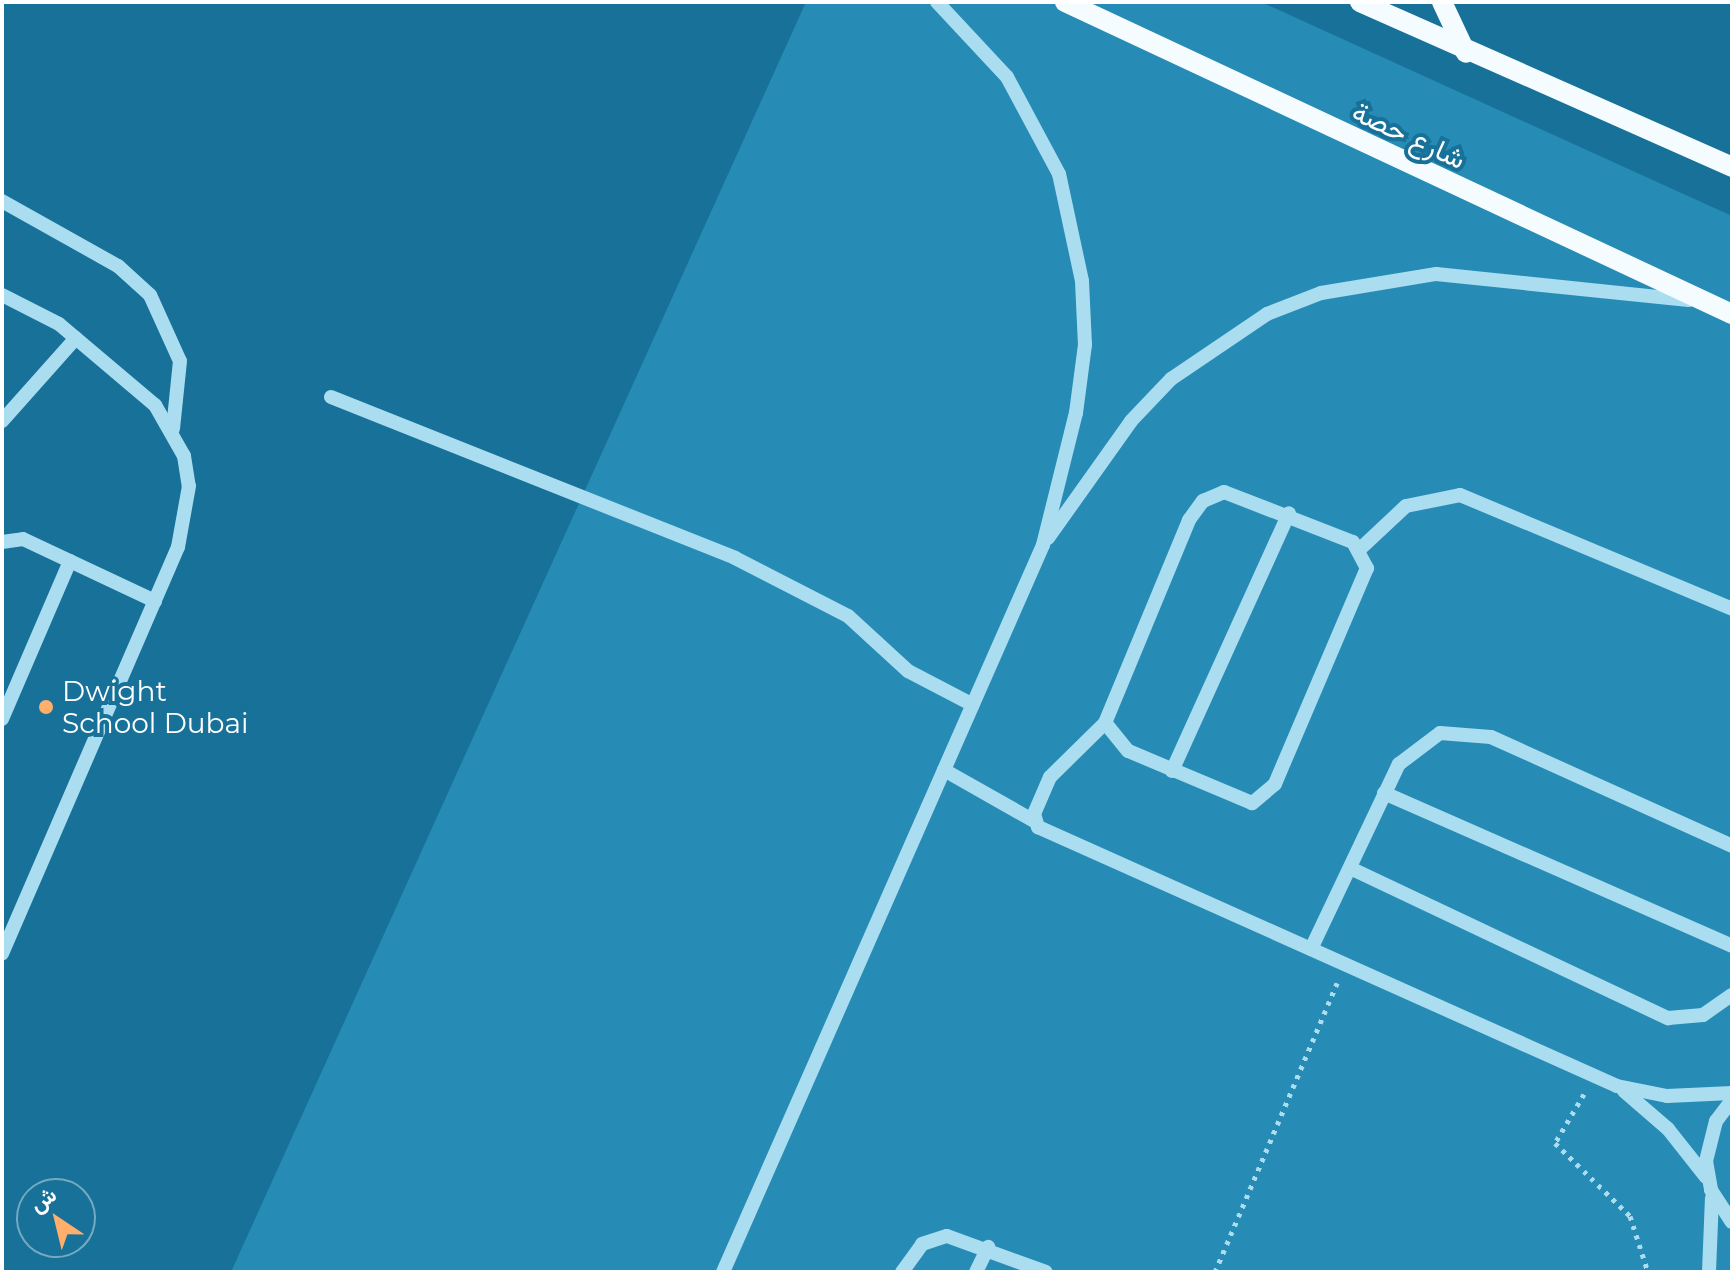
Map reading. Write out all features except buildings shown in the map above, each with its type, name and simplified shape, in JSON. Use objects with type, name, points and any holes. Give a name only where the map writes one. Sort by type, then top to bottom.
[{"type":"main road","name":"شارع حصة","points":[[1065,2],[1732,314]]},
{"type":"main road","points":[[1360,2],[1466,53],[1732,167]]},
{"type":"main road","points":[[1442,2],[1466,53]]},
{"type":"street","points":[[937,2],[1007,77],[1036,124],[1074,227],[1085,345],[1043,545]]},
{"type":"street","points":[[2,201],[118,266],[150,295],[180,361],[173,429]]},
{"type":"street","points":[[723,1272],[1043,545],[1131,421],[1171,379],[1242,328],[1321,293],[1436,274],[1702,301]]},
{"type":"street","points":[[2,295],[76,338],[173,429],[184,456],[186,515],[155,601],[2,954]]},
{"type":"street","points":[[2,421],[76,338]]},
{"type":"street","points":[[331,397],[735,558],[848,616],[908,671],[973,705]]},
{"type":"street","points":[[1034,821],[1061,761],[1105,723],[1195,510],[1224,492],[1289,513],[1360,549]]},
{"type":"street","points":[[1360,549],[1406,506],[1460,495],[1732,609]]},
{"type":"street","points":[[1172,771],[1289,513]]},
{"type":"street","points":[[2,542],[23,539],[155,601]]},
{"type":"street","points":[[1105,723],[1117,744],[1242,802],[1270,794],[1366,578],[1360,549]]},
{"type":"street","points":[[2,719],[70,561]]},
{"type":"street","points":[[1311,949],[1399,764],[1423,739],[1475,732],[1732,846]]},
{"type":"street","points":[[944,770],[1034,821],[1617,1086],[1667,1096],[1732,1093]]},
{"type":"street","points":[[1384,793],[1732,946]]},
{"type":"street","points":[[1350,868],[1668,1018],[1703,1015],[1732,995]]},
{"type":"street","points":[[1617,1086],[1668,1129],[1710,1185],[1732,1222]]},
{"type":"street","points":[[1709,1272],[1709,1141],[1732,1100]]},
{"type":"street","points":[[902,1272],[934,1239],[960,1236],[1046,1272]]},
{"type":"street","points":[[976,1272],[988,1247]]},
{"type":"path","points":[[1215,1272],[1346,964]]},
{"type":"path","points":[[1595,1076],[1555,1143],[1630,1216],[1648,1272]]},
{"type":"shaded area","points":[[806,2],[1261,2],[1732,216],[1732,1272],[231,1272]]},
{"type":"place","name":"Dwight School Dubai","points":[[46,707]]}]
